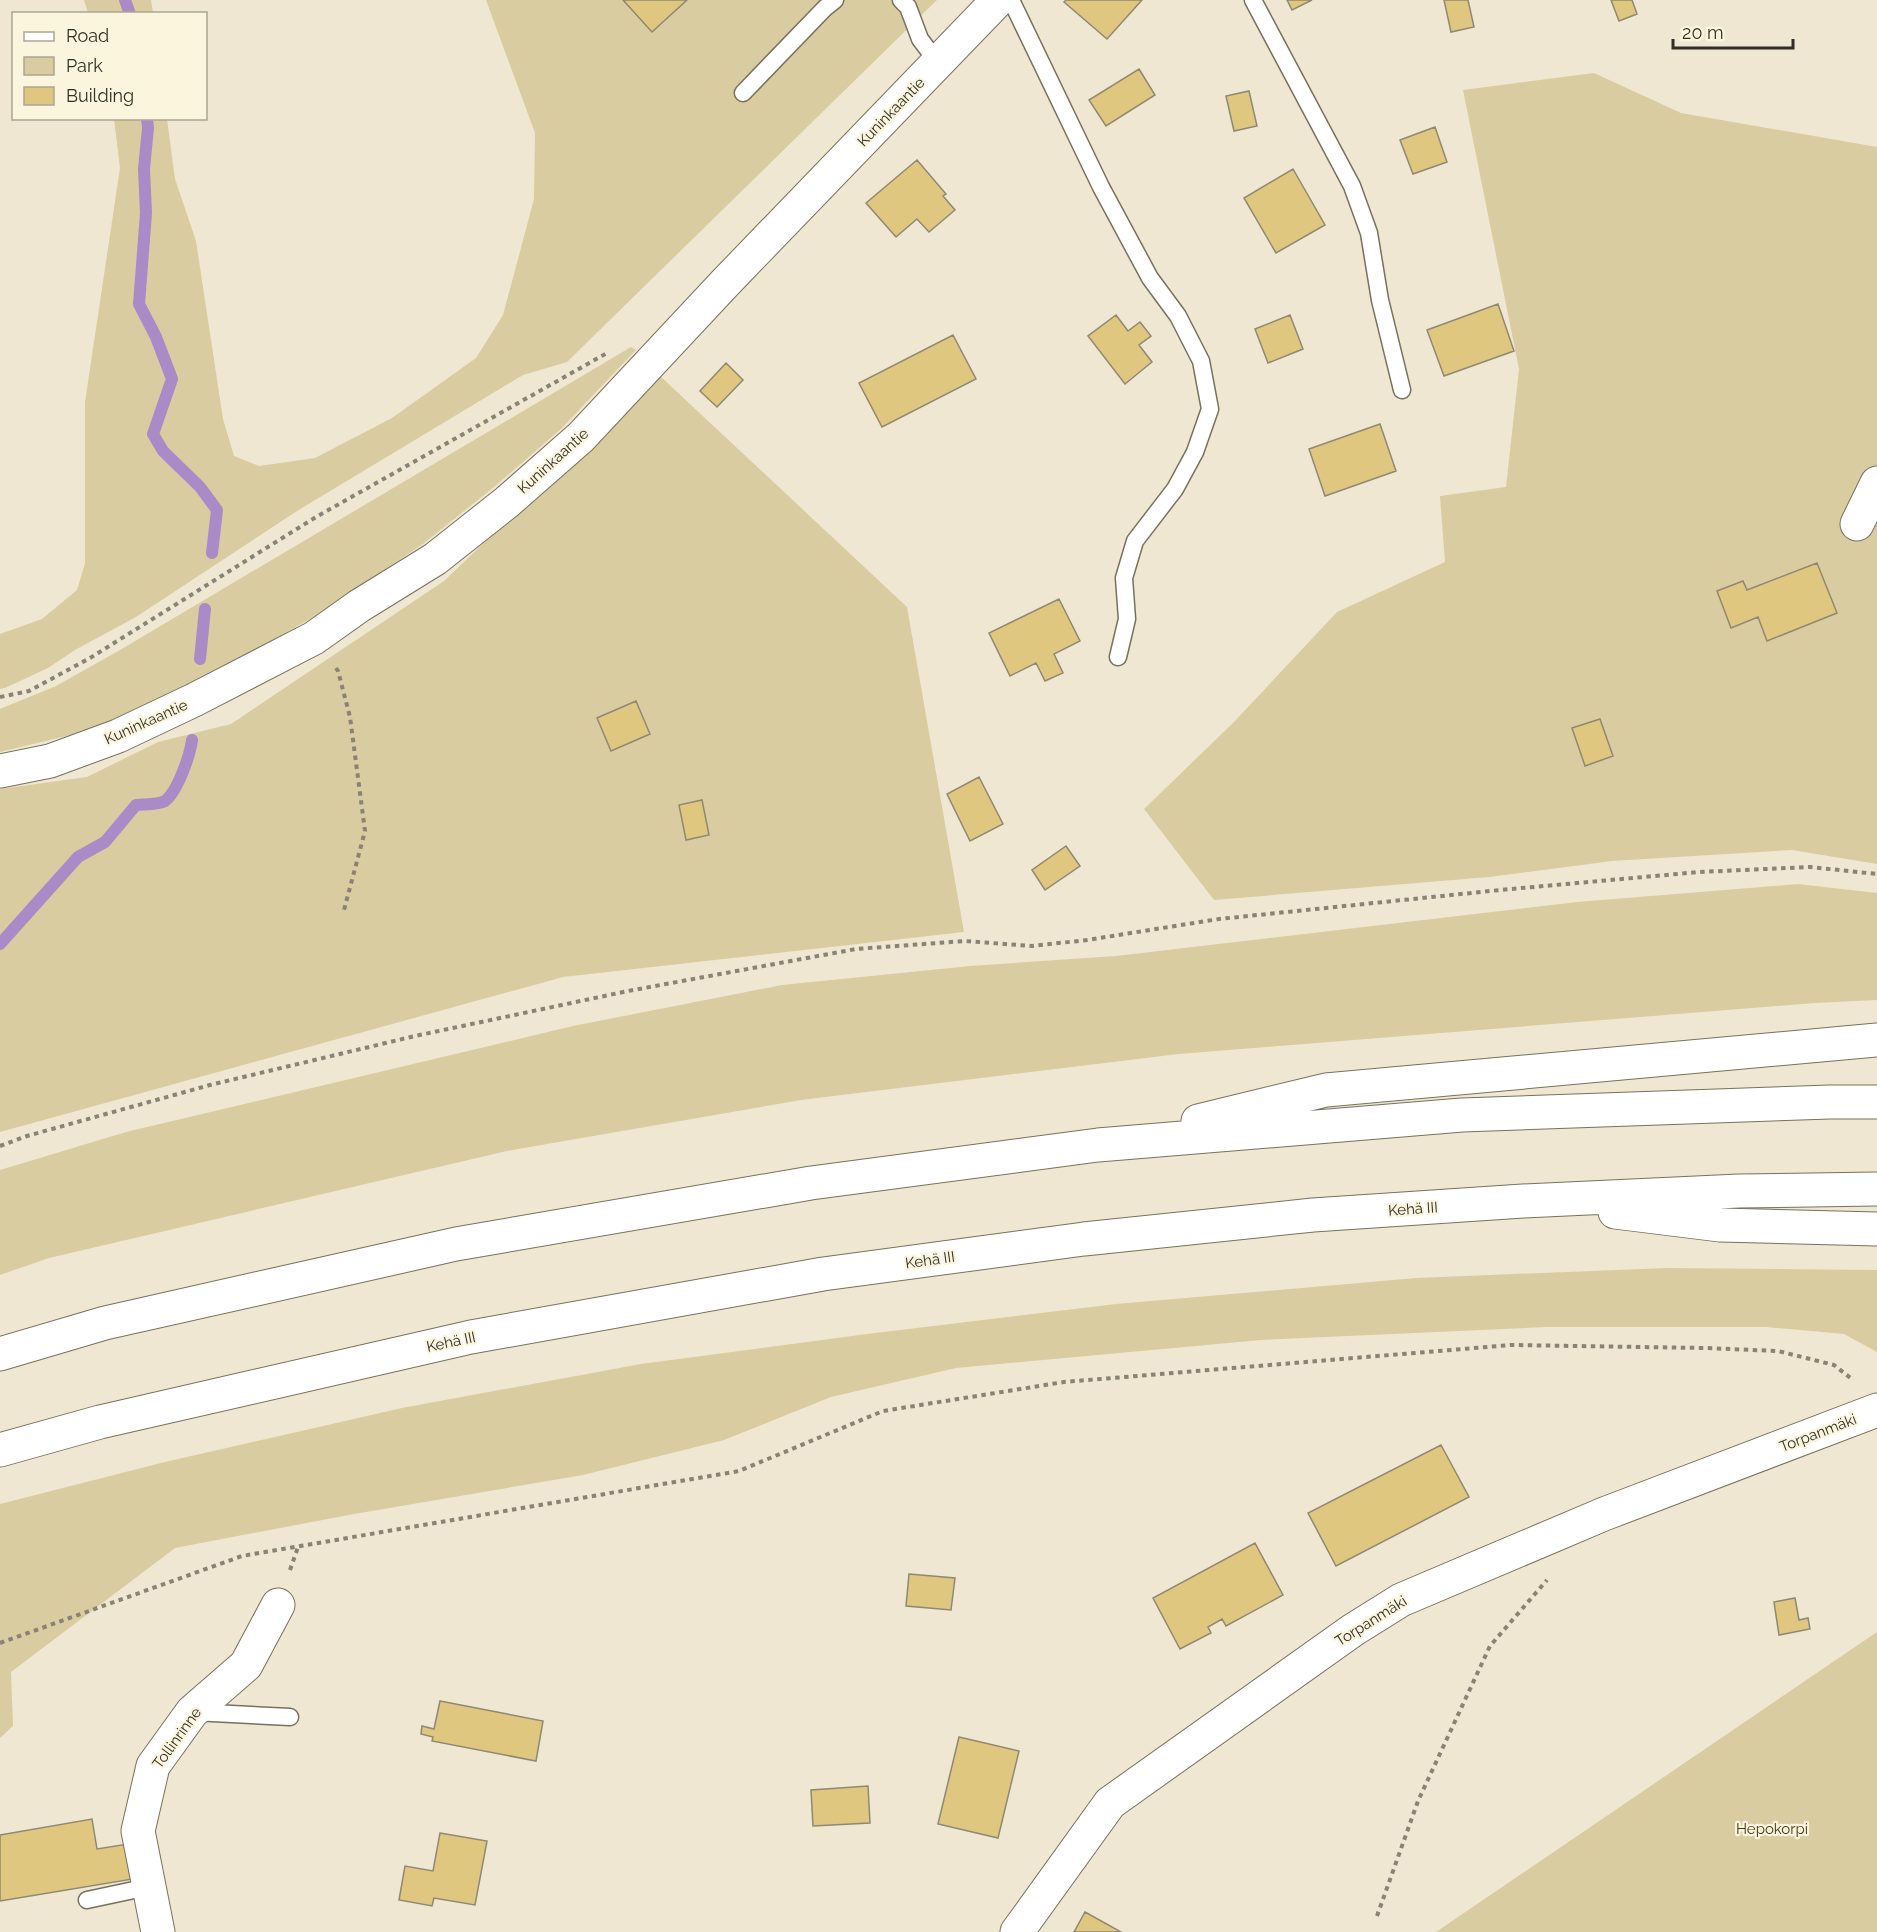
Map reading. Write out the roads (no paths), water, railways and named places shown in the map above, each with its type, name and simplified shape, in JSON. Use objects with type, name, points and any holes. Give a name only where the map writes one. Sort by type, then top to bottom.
[{"type":"main road","name":"Kuninkaantie","points":[[0,771],[50,761],[118,736],[194,700],[314,638],[359,606],[435,559],[507,502],[581,437],[725,283],[998,0]]},
{"type":"main road","points":[[1857,524],[1877,483]]},
{"type":"main road","points":[[1098,1145],[1326,1090],[1877,1040]]},
{"type":"main road","points":[[0,1354],[105,1323],[456,1244],[811,1183],[1098,1145],[1462,1115],[1877,1102]]},
{"type":"main road","name":"Kehä III","points":[[0,1450],[100,1422],[471,1337],[823,1274],[1084,1239],[1313,1215],[1523,1201],[1739,1191],[1877,1189]]},
{"type":"main road","points":[[1523,1201],[1720,1225],[1877,1229]]},
{"type":"main road","name":"Torpanmäki","points":[[1017,1932],[1110,1803],[1353,1630],[1401,1600],[1869,1398]]},
{"type":"main road","name":"Tollinrinne","points":[[158,1932],[138,1831],[153,1766],[192,1712],[246,1665],[278,1605]]},
{"type":"lane","points":[[743,93],[835,0]]},
{"type":"lane","points":[[901,0],[908,7],[920,39],[938,63]]},
{"type":"lane","points":[[1011,0],[1101,187],[1150,278],[1178,316],[1201,361],[1210,409],[1195,452],[1175,489],[1135,541],[1124,578],[1127,619],[1118,657]]},
{"type":"lane","points":[[1253,0],[1352,186],[1369,233],[1380,300],[1402,390]]},
{"type":"lane","points":[[192,1712],[290,1717]]},
{"type":"lane","points":[[87,1900],[148,1887]]},
{"type":"waterway","points":[[125,0],[129,12]]},
{"type":"waterway","points":[[147,120],[144,169],[146,213],[139,304],[156,337],[172,379],[153,434],[163,451],[200,487],[217,510],[212,553]]},
{"type":"waterway","points":[[200,659],[205,609]]},
{"type":"waterway","points":[[0,944],[78,857],[105,842],[136,805],[159,803],[170,796],[183,772],[192,740]]},
{"type":"park label","name":"Hepokorpi","points":[[1772,1829]]}]
